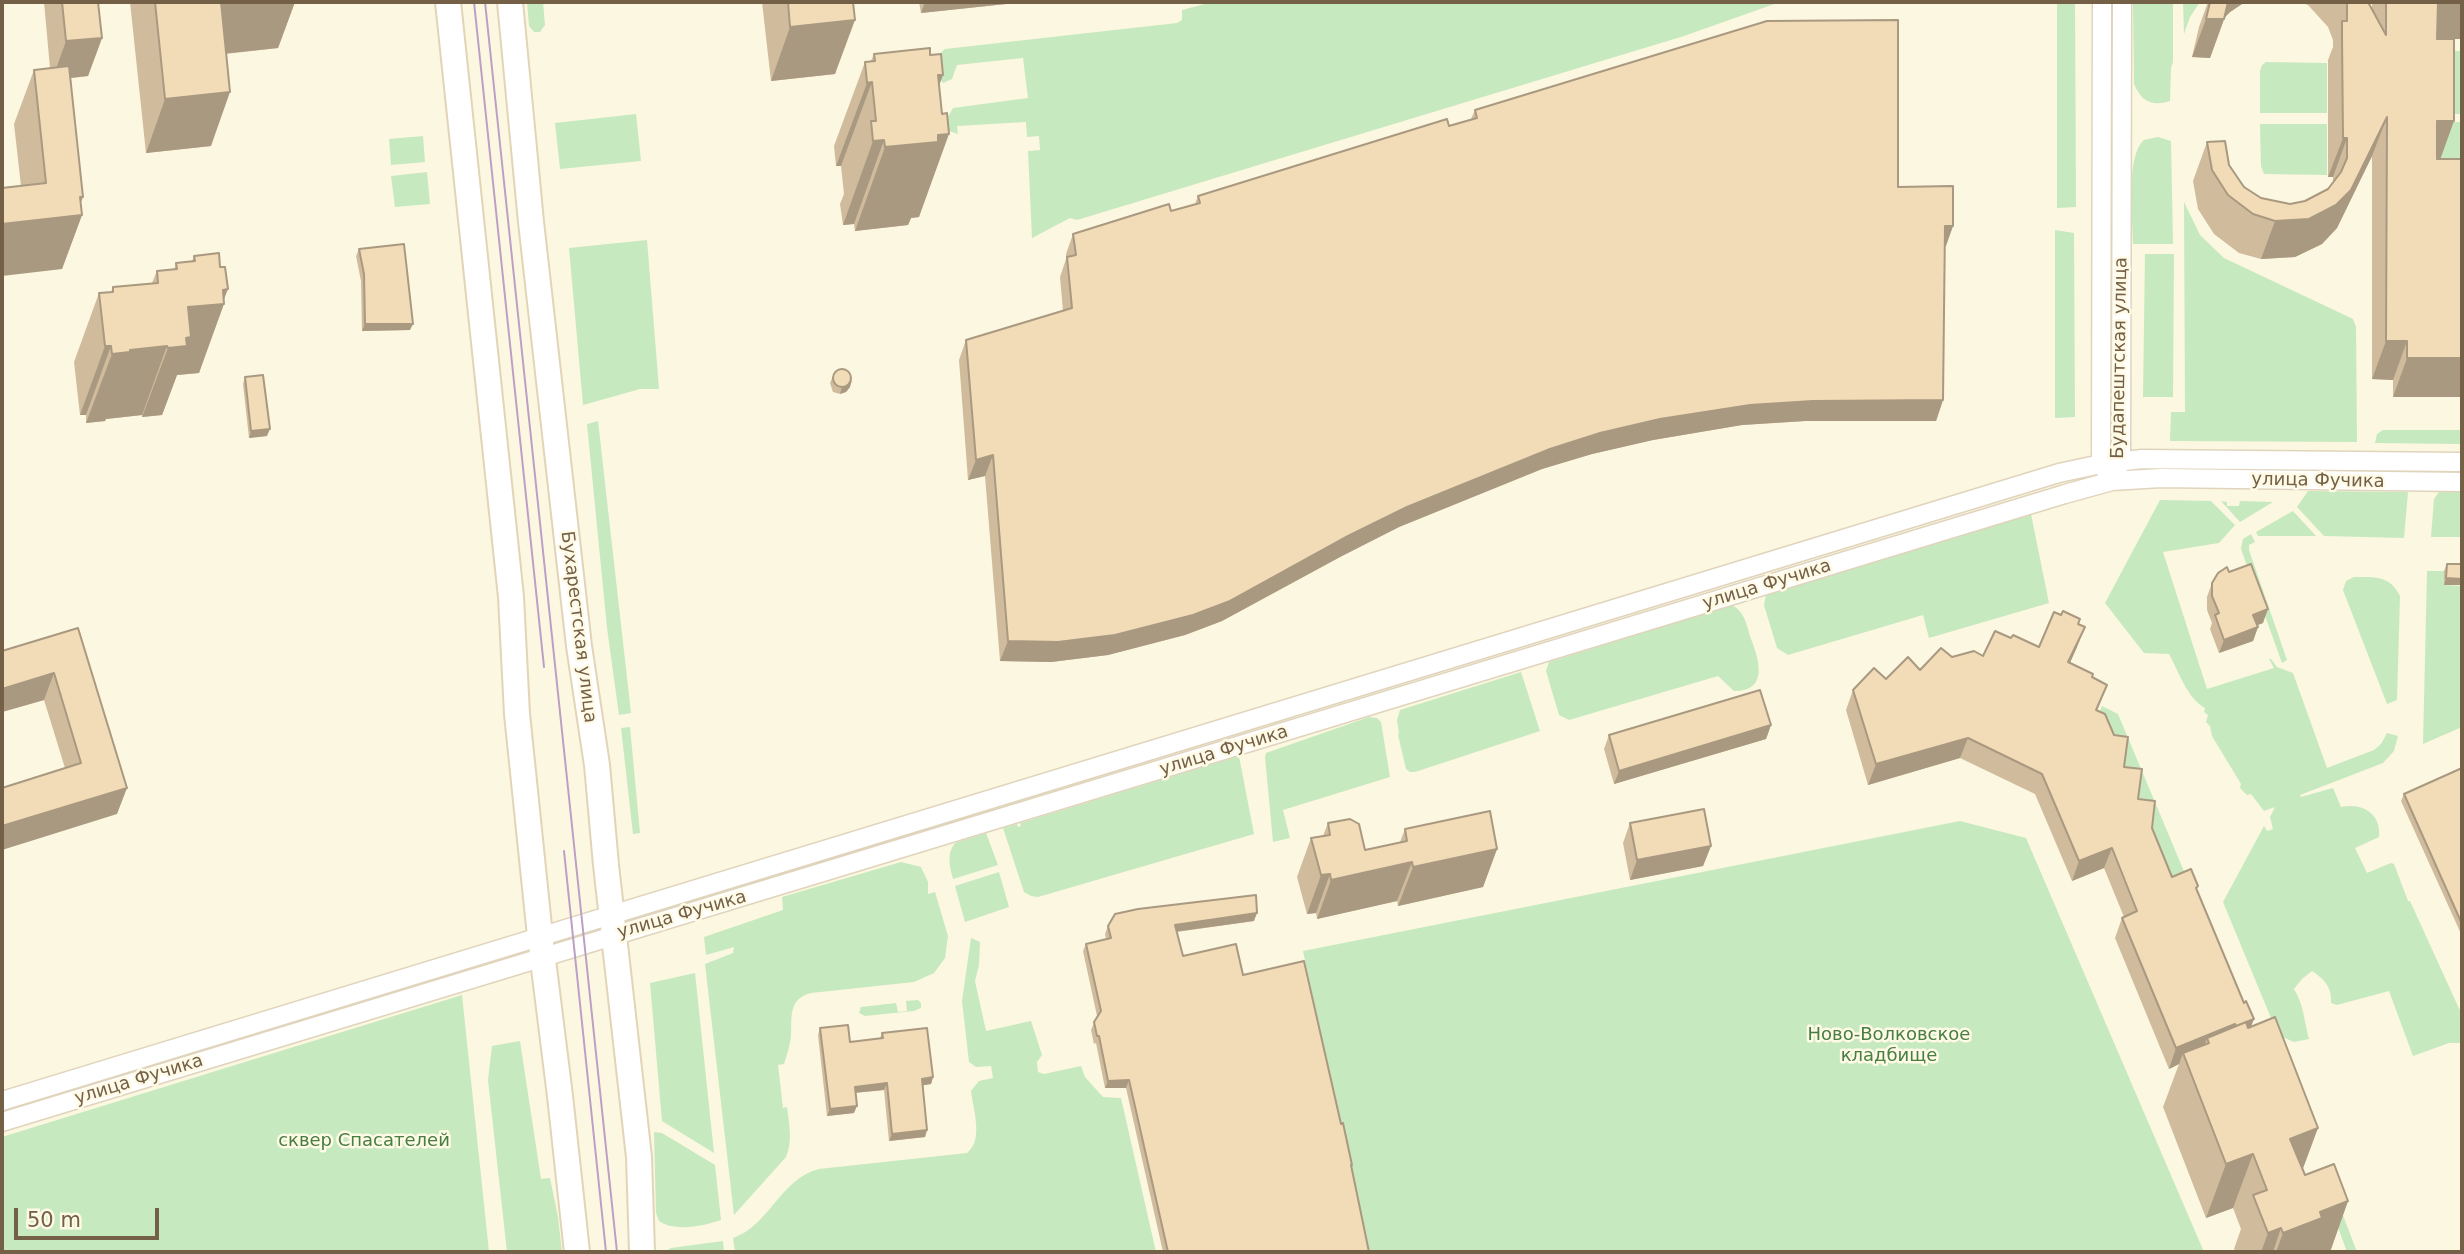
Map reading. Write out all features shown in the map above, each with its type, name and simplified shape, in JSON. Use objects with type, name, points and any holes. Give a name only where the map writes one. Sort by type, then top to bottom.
[{"type":"main road","points":[[448,2],[511,597],[517,714],[577,1252]]},
{"type":"main road","name":"Бухарестская улица","points":[[510,2],[532,236],[579,646],[597,765],[639,1157],[642,1252]]},
{"type":"street","name":"Будапештская улица","points":[[2102,2],[2101,464],[2112,481]]},
{"type":"street","name":"Будапештская улица","points":[[2112,481],[2121,461],[2122,2]]},
{"type":"street","name":"улица Фучика","points":[[2,1101],[541,946],[1978,496],[2101,464],[2143,458],[2462,462]]},
{"type":"street","name":"улица Фучика","points":[[613,924],[764,891],[2112,481],[2161,478],[2462,482]]},
{"type":"street","name":"улица Фучика","points":[[2,1122],[541,946]]},
{"type":"green space","points":[[527,2],[543,2],[545,25],[540,32],[534,32],[529,26]]},
{"type":"green space","points":[[1205,2],[1780,2],[1684,36],[1077,220],[1070,218],[1032,238],[1028,151],[1040,150],[1039,136],[1027,137],[1026,122],[957,126],[958,134],[949,131],[946,120],[953,108],[1028,98],[1023,58],[957,65],[952,79],[943,83],[939,75],[939,56],[945,49],[1177,23],[1182,20],[1182,10]]},
{"type":"green space","points":[[2057,2],[2075,2],[2076,207],[2057,208]]},
{"type":"green space","points":[[2133,2],[2173,2],[2170,101],[2148,101],[2140,95],[2134,84]]},
{"type":"green space","points":[[2183,2],[2200,2],[2190,17],[2184,34]]},
{"type":"green space","points":[[2438,51],[2462,51],[2462,114],[2439,114]]},
{"type":"green space","points":[[2266,62],[2327,63],[2327,113],[2260,113],[2260,71]]},
{"type":"green space","points":[[636,114],[641,161],[560,169],[555,123]]},
{"type":"green space","points":[[2439,122],[2462,122],[2462,181],[2440,181]]},
{"type":"green space","points":[[2260,124],[2327,124],[2327,175],[2264,174],[2261,166]]},
{"type":"green space","points":[[423,136],[425,162],[391,165],[389,139]]},
{"type":"green space","points":[[2158,137],[2171,141],[2173,244],[2133,244],[2131,189],[2134,160],[2144,140]]},
{"type":"green space","points":[[427,172],[430,204],[395,207],[391,176]]},
{"type":"green space","points":[[2184,202],[2200,235],[2224,258],[2353,319],[2356,327],[2357,442],[2170,441],[2171,412],[2185,412]]},
{"type":"green space","points":[[2055,230],[2074,233],[2075,417],[2055,418]]},
{"type":"green space","points":[[647,240],[659,389],[640,389],[583,405],[569,248]]},
{"type":"green space","points":[[2145,254],[2174,254],[2173,397],[2143,397]]},
{"type":"green space","points":[[598,421],[631,713],[619,715],[607,628],[587,424]]},
{"type":"green space","points":[[2383,430],[2462,430],[2462,444],[2375,443],[2377,434]]},
{"type":"green space","points":[[2308,491],[2408,492],[2404,538],[2324,536],[2297,507]]},
{"type":"green space","points":[[2439,492],[2462,492],[2462,537],[2431,537],[2434,499]]},
{"type":"green space","points":[[2160,500],[2211,501],[2235,525],[2219,543],[2163,552],[2207,689],[2274,668],[2269,659],[2277,667],[2293,673],[2327,768],[2374,750],[2387,733],[2398,736],[2394,751],[2383,763],[2300,795],[2301,797],[2333,788],[2341,807],[2356,806],[2374,816],[2379,837],[2355,848],[2367,873],[2394,864],[2408,901],[2462,1015],[2462,1043],[2449,1043],[2413,1056],[2389,991],[2337,1005],[2331,1003],[2327,984],[2312,971],[2294,989],[2302,1007],[2309,1039],[2294,1042],[2278,1035],[2223,902],[2264,826],[2267,831],[2273,829],[2270,817],[2275,807],[2264,811],[2251,794],[2247,795],[2240,788],[2241,784],[2212,736],[2210,726],[2206,722],[2208,715],[2204,712],[2205,708],[2188,691],[2169,654],[2144,653],[2105,603]]},
{"type":"green space","points":[[2221,501],[2227,502],[2227,506],[2239,506],[2240,501],[2273,502],[2240,522]]},
{"type":"green space","points":[[2293,511],[2316,536],[2258,536],[2256,532]]},
{"type":"green space","points":[[2031,514],[2049,603],[1929,638],[1923,615],[1788,655],[1777,648],[1764,605],[1766,595]]},
{"type":"green space","points":[[2251,534],[2255,542],[2249,545],[2249,550],[2287,660],[2282,663],[2241,549],[2243,539]]},
{"type":"green space","points":[[2427,571],[2444,571],[2444,585],[2462,586],[2462,727],[2423,744]]},
{"type":"green space","points":[[2354,577],[2375,577],[2386,581],[2400,596],[2397,700],[2387,704],[2343,590],[2346,581]]},
{"type":"green space","points":[[1732,605],[1740,611],[1745,620],[1757,656],[1759,673],[1753,686],[1734,691],[1718,676],[1569,720],[1559,715],[1546,671],[1549,662]]},
{"type":"green space","points":[[1521,672],[1540,731],[1415,772],[1406,769],[1398,735],[1397,720],[1400,710]]},
{"type":"green space","points":[[2102,706],[2118,714],[2191,888],[2167,892],[2137,816],[2093,727]]},
{"type":"green space","points":[[1369,717],[1377,718],[1381,722],[1390,777],[1283,810],[1290,838],[1273,842],[1266,753]]},
{"type":"green space","points":[[630,727],[640,833],[633,834],[621,728]]},
{"type":"green space","points":[[1239,756],[1254,834],[1038,897],[1024,892],[1003,828],[1017,824],[1018,827],[1021,826],[1020,823]]},
{"type":"green space","name":"Ново-Волковское кладбище","points":[[1960,821],[2026,838],[2204,1252],[1368,1252],[1303,951]]},
{"type":"green space","points":[[986,833],[998,865],[953,879],[950,865],[952,847],[955,843]]},
{"type":"green space","points":[[901,862],[921,867],[928,882],[928,894],[935,892],[948,936],[945,958],[934,973],[914,982],[811,993],[798,1000],[793,1010],[791,1039],[784,1064],[778,1065],[783,1108],[787,1107],[789,1120],[788,1151],[786,1157],[734,1215],[705,964],[733,953],[734,947],[706,955],[704,937],[783,910],[782,897]]},
{"type":"green space","points":[[999,872],[1009,907],[965,922],[955,886]]},
{"type":"green space","points":[[971,938],[980,942],[975,981],[986,1031],[1031,1021],[1042,1055],[1037,1062],[1038,1072],[1044,1074],[1081,1066],[1085,1077],[1103,1097],[1121,1098],[1156,1252],[735,1252],[733,1238],[756,1224],[794,1182],[806,1174],[819,1169],[967,1153],[972,1147],[976,1124],[971,1091],[979,1081],[993,1078],[991,1066],[976,1067],[969,1062],[962,1001]]},
{"type":"green space","points":[[695,973],[714,1153],[662,1121],[650,983]]},
{"type":"green space","name":"cквер Спасателей","points":[[462,995],[489,1252],[2,1252],[2,1137]]},
{"type":"green space","points":[[918,1000],[921,1008],[914,1011],[865,1016],[859,1013],[861,1007],[896,1003],[898,1012],[907,1011],[906,1001]]},
{"type":"green space","points":[[520,1041],[541,1179],[550,1178],[562,1252],[507,1252],[488,1080],[492,1046]]},
{"type":"green space","points":[[654,1132],[662,1133],[715,1165],[721,1220],[681,1227],[659,1221],[656,1213]]},
{"type":"green space","points":[[2328,1176],[2357,1252],[2347,1252],[2327,1197]]},
{"type":"green space","points":[[723,1241],[724,1252],[664,1252],[671,1248]]},
{"type":"building","points":[[62,2],[98,2],[102,38],[66,41]]},
{"type":"building","points":[[155,2],[221,2],[230,92],[165,99]]},
{"type":"building","points":[[788,2],[853,2],[855,20],[790,27]]},
{"type":"building","points":[[2210,2],[2228,2],[2224,19],[2206,19]]},
{"type":"building","points":[[2347,2],[2368,2],[2386,35],[2386,2],[2438,2],[2437,39],[2454,39],[2454,121],[2437,121],[2437,159],[2462,159],[2462,358],[2407,358],[2407,341],[2386,341],[2387,117],[2351,190],[2336,205],[2309,219],[2275,221],[2253,214],[2228,195],[2212,170],[2207,142],[2225,141],[2229,165],[2244,187],[2261,198],[2290,204],[2305,201],[2328,189],[2341,172],[2347,158],[2347,138],[2343,138],[2342,21],[2347,21]]},
{"type":"building","points":[[1898,20],[1898,187],[1953,186],[1953,226],[1945,226],[1943,400],[1813,401],[1750,405],[1660,419],[1600,433],[1550,449],[1407,507],[1230,601],[1193,615],[1115,635],[1058,642],[1008,641],[993,455],[976,460],[966,340],[1072,308],[1067,257],[1076,255],[1073,234],[1169,204],[1171,211],[1200,203],[1198,196],[1447,119],[1449,126],[1477,118],[1475,110],[1767,21]]},
{"type":"building","points":[[930,48],[930,55],[941,54],[943,75],[938,75],[942,114],[947,113],[949,134],[938,135],[938,142],[885,147],[884,140],[873,141],[871,121],[876,121],[872,82],[867,83],[865,62],[875,61],[874,54]]},
{"type":"building","points":[[69,66],[83,197],[80,197],[82,215],[2,224],[2,188],[46,183],[34,70]]},
{"type":"building","points":[[404,244],[413,324],[365,324],[364,274],[359,249]]},
{"type":"building","points":[[219,253],[220,267],[225,267],[228,289],[223,290],[224,304],[188,307],[191,337],[186,338],[187,346],[167,346],[112,354],[111,346],[105,346],[99,293],[113,292],[113,287],[158,283],[157,271],[177,269],[176,263],[195,261],[194,256]]},
{"type":"building","points":[[838,369],[846,369],[851,378],[849,385],[838,387],[833,382],[833,374]]},
{"type":"building","points":[[263,375],[270,429],[251,431],[245,377]]},
{"type":"building","points":[[2251,564],[2268,609],[2253,615],[2258,627],[2224,640],[2215,615],[2219,613],[2212,596],[2212,583],[2218,573],[2227,567],[2229,572]]},
{"type":"building","points":[[2447,564],[2462,564],[2462,579],[2446,578]]},
{"type":"building","points":[[2063,611],[2080,619],[2078,624],[2085,627],[2068,662],[2093,674],[2092,677],[2107,685],[2096,710],[2105,714],[2114,735],[2128,737],[2124,767],[2142,769],[2138,799],[2155,801],[2152,828],[2172,877],[2191,869],[2198,886],[2196,888],[2244,1003],[2246,1001],[2254,1019],[2176,1048],[2122,918],[2137,911],[2112,848],[2079,861],[2042,774],[1968,738],[1876,764],[1853,690],[1874,668],[1886,679],[1908,657],[1920,670],[1941,648],[1952,657],[1974,651],[1983,656],[1995,631],[2011,638],[2013,635],[2039,647],[2054,612],[2061,615]]},
{"type":"building","points":[[78,628],[127,788],[2,826],[2,788],[81,763],[54,673],[2,689],[2,651]]},
{"type":"building","points":[[1760,690],[1771,725],[1619,771],[1609,735]]},
{"type":"building","points":[[2462,768],[2462,924],[2404,794]]},
{"type":"building","points":[[1704,809],[1711,846],[1637,860],[1630,823]]},
{"type":"building","points":[[1490,811],[1497,849],[1413,867],[1412,862],[1331,880],[1330,874],[1321,875],[1311,838],[1330,835],[1328,823],[1350,819],[1359,824],[1365,850],[1407,841],[1405,829]]},
{"type":"building","points":[[1256,895],[1257,913],[1175,925],[1183,956],[1236,944],[1243,975],[1304,961],[1341,1124],[1343,1123],[1369,1252],[1168,1252],[1129,1080],[1108,1081],[1094,1022],[1101,1011],[1086,944],[1111,938],[1108,926],[1115,914]]},
{"type":"building","points":[[2275,1017],[2318,1128],[2290,1139],[2305,1175],[2334,1164],[2348,1201],[2320,1212],[2322,1218],[2283,1233],[2281,1228],[2268,1233],[2253,1195],[2267,1190],[2253,1154],[2226,1164],[2183,1053],[2209,1043],[2207,1038],[2246,1022],[2248,1028]]},
{"type":"building","points":[[848,1025],[850,1042],[883,1038],[882,1033],[927,1028],[933,1077],[922,1079],[927,1130],[892,1134],[887,1083],[855,1087],[857,1106],[830,1109],[820,1028]]},
{"type":"tram line","points":[[474,2],[544,667]]},
{"type":"tram line","points":[[485,2],[617,1252]]},
{"type":"tram line","points":[[564,851],[606,1252]]}]
